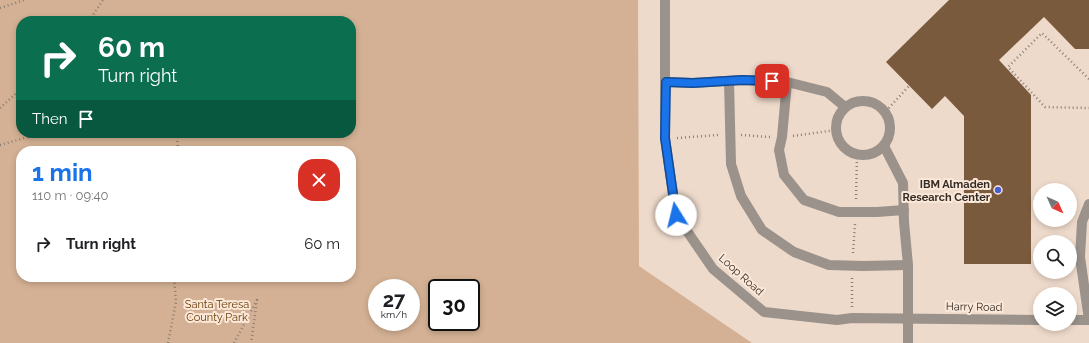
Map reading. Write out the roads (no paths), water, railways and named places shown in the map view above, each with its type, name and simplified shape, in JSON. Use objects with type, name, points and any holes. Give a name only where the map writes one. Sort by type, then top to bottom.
[{"type":"street","name":"Loop Road","points":[[666,0],[665,138],[676,215],[714,268],[764,312],[837,320],[852,318],[908,318]]},
{"type":"street","points":[[666,82],[693,83],[742,80],[787,82],[827,92],[845,107]]},
{"type":"street","points":[[730,81],[729,135],[731,164],[740,196],[762,230],[794,252],[829,265],[908,265]]},
{"type":"street","points":[[787,82],[782,137],[779,150],[784,175],[804,200],[839,212],[904,210]]},
{"type":"street","points":[[870,101],[886,111],[891,124],[890,133],[884,146],[874,154],[864,156],[857,155],[848,152],[841,145],[837,137],[837,120],[845,107],[853,102],[870,101]]},
{"type":"street","points":[[884,146],[903,183],[908,265],[908,343]]},
{"type":"street","points":[[1077,320],[1089,320],[1080,257],[1082,222],[1089,204]]},
{"type":"street","name":"Harry Road","points":[[908,318],[1033,320]]},
{"type":"place","name":"IBM Almaden Research Center","points":[[998,190]]},
{"type":"park label","name":"Santa Teresa County Park","points":[[217,310]]}]
